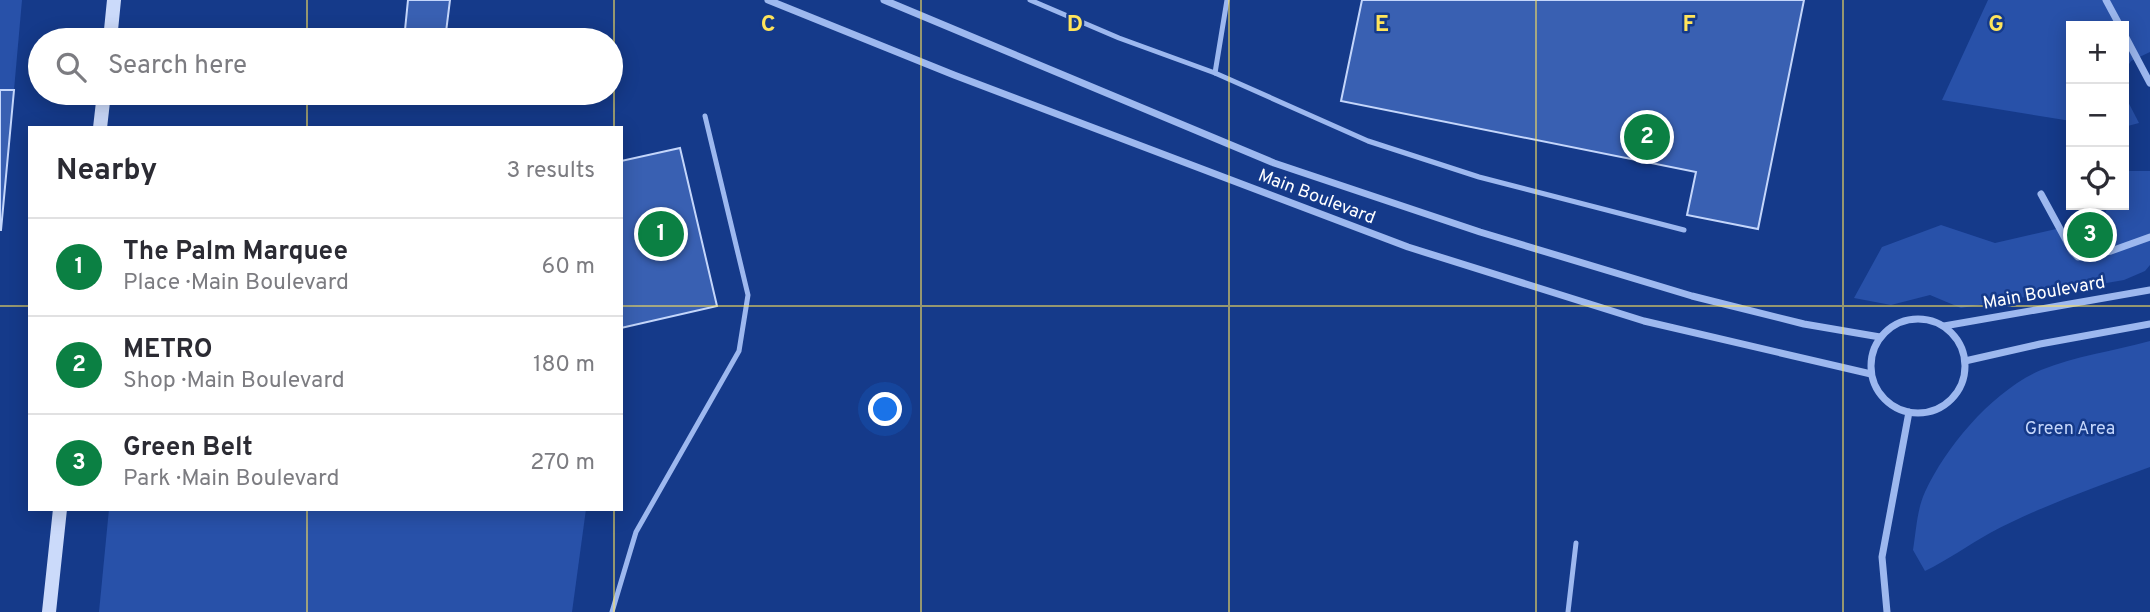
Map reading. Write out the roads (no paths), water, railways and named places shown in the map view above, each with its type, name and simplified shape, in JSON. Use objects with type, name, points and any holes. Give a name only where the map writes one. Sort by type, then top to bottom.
[{"type":"main road","points":[[111,28],[114,0]]},
{"type":"main road","points":[[100,126],[103,105]]},
{"type":"main road","points":[[49,612],[60,511]]},
{"type":"street","name":"Main Boulevard","points":[[768,0],[954,75],[1408,247],[1643,321],[1871,374]]},
{"type":"street","name":"Main Boulevard","points":[[884,0],[1286,167],[1480,232],[1692,296],[1804,324],[1880,337]]},
{"type":"street","points":[[2106,0],[2117,21]]},
{"type":"street","points":[[2129,43],[2150,83]]},
{"type":"street","points":[[2040,194],[2078,257],[2112,251],[2150,237]]},
{"type":"street","name":"Main Boulevard","points":[[1944,326],[2150,290]]},
{"type":"street","points":[[1910,319],[1927,319],[1944,326],[1955,335],[1965,361],[1962,383],[1950,400],[1931,411],[1909,412],[1896,408],[1875,388],[1871,374],[1874,348],[1880,337],[1893,325],[1910,319]]},
{"type":"street","points":[[1965,361],[2150,324]]},
{"type":"street","points":[[1887,612],[1882,557],[1909,412]]},
{"type":"lane","points":[[1030,0],[1119,38],[1216,72],[1368,141],[1479,177],[1684,230]]},
{"type":"lane","points":[[1216,72],[1227,0]]},
{"type":"lane","points":[[612,612],[636,532],[739,351],[748,295],[705,116]]},
{"type":"lane","points":[[1568,612],[1576,543]]},
{"type":"place","name":"METRO","points":[[1647,137]]},
{"type":"place","name":"The Palm Marquee","points":[[661,234]]},
{"type":"place","name":"Green Belt","points":[[2090,235]]},
{"type":"park label","name":"Green Area","points":[[2070,428]]}]
